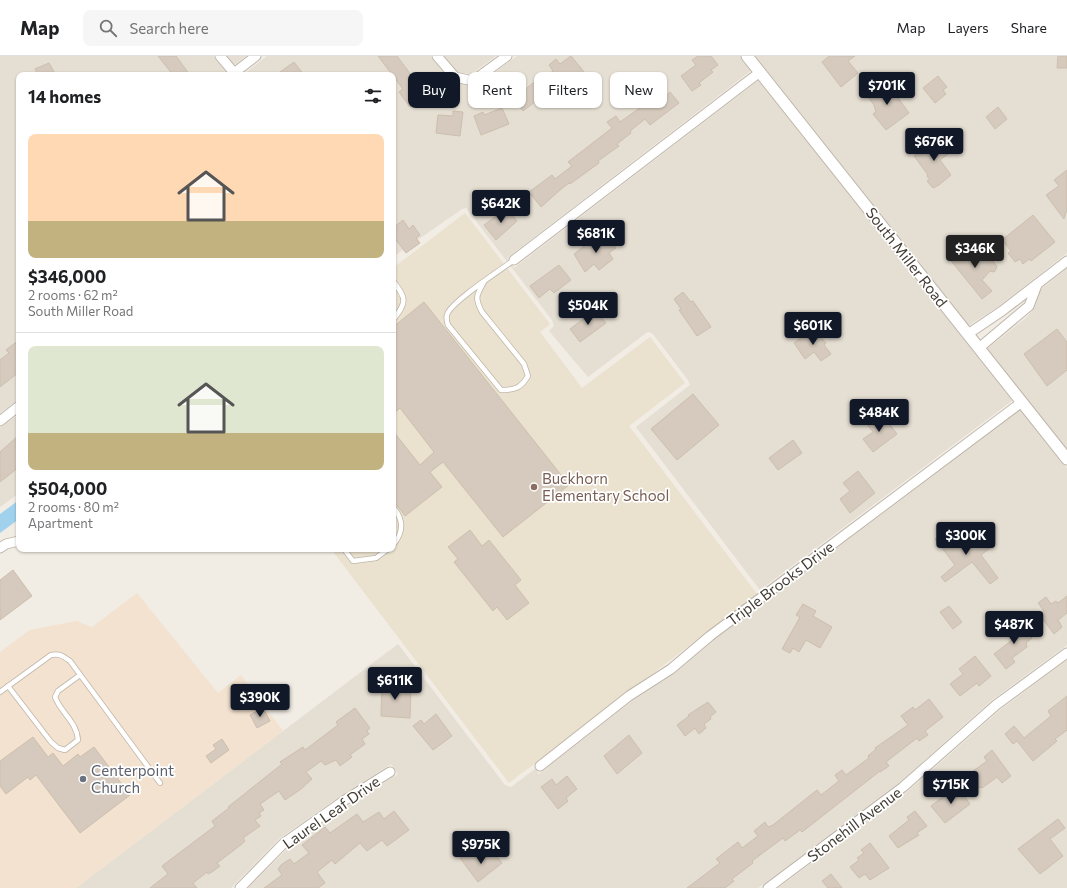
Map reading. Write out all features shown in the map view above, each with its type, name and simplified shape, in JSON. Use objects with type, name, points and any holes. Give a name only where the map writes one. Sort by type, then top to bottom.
[{"type":"street","points":[[220,56],[233,72]]},
{"type":"street","points":[[237,72],[256,56]]},
{"type":"street","points":[[437,56],[455,78],[473,81],[506,56]]},
{"type":"street","name":"South Miller Road","points":[[747,56],[1067,459]]},
{"type":"street","points":[[514,260],[760,72]]},
{"type":"street","points":[[968,334],[1002,311],[1067,261]]},
{"type":"street","points":[[979,348],[1029,306],[1037,285]]},
{"type":"street","points":[[1002,311],[1011,322]]},
{"type":"street","name":"Triple Brooks Drive","points":[[540,766],[629,696],[670,669],[710,636],[1022,402]]},
{"type":"street","points":[[0,421],[16,408]]},
{"type":"street","points":[[0,548],[6,544],[16,542]]},
{"type":"street","name":"Stonehill Avenue","points":[[768,888],[903,787],[996,705],[1067,652]]},
{"type":"street","name":"Laurel Leaf Drive","points":[[240,888],[284,843],[345,800],[390,772]]},
{"type":"lane","points":[[484,282],[476,296],[477,303],[482,312],[524,364],[528,376],[522,385],[514,390],[501,390],[448,325],[447,315],[453,304],[514,260]]},
{"type":"lane","points":[[396,285],[403,294],[403,307],[396,316]]},
{"type":"lane","points":[[396,513],[401,523],[401,534],[396,541]]},
{"type":"lane","points":[[346,552],[353,561],[376,558],[384,552]]},
{"type":"lane","points":[[0,692],[43,660],[57,653],[70,661],[160,783]]},
{"type":"lane","points":[[8,686],[51,742],[58,748],[65,750],[78,740],[77,732],[57,703],[55,697],[58,691],[80,675]]},
{"type":"shaded area","points":[[0,56],[213,56],[226,72],[16,72],[16,401],[0,413]]},
{"type":"shaded area","points":[[227,56],[246,56],[235,65]]},
{"type":"shaded area","points":[[267,56],[430,56],[443,72],[408,72],[408,108],[460,108],[460,83],[468,85],[468,108],[526,108],[526,72],[495,72],[517,56],[740,56],[752,70],[507,258],[514,268],[759,80],[1013,400],[760,590],[636,427],[690,385],[688,380],[653,334],[649,332],[646,333],[588,377],[549,331],[554,326],[552,320],[466,208],[462,209],[396,255],[396,72],[247,72]]},
{"type":"shaded area","points":[[444,56],[496,56],[474,72],[468,72],[468,74],[457,72]]},
{"type":"shaded area","points":[[754,56],[1067,56],[1067,253],[999,306],[968,326]]},
{"type":"shaded area","name":"Buckhorn Elementary School","points":[[465,213],[550,324],[540,332],[582,388],[650,337],[685,383],[629,426],[757,594],[509,783],[333,552],[396,552],[396,266]]},
{"type":"shaded area","points":[[1067,268],[1067,450],[987,349],[1027,317],[1033,310],[1041,289]]},
{"type":"shaded area","points":[[1021,410],[1067,468],[1067,645],[992,700],[900,782],[758,888],[248,888],[288,848],[349,805],[398,774],[391,764],[342,795],[280,838],[231,888],[76,888],[398,644],[505,785],[511,787],[535,769],[539,774],[632,701],[674,674],[714,640]]},
{"type":"shaded area","points":[[16,416],[16,495],[0,507],[0,428]]},
{"type":"shaded area","points":[[137,593],[218,693],[241,675],[283,731],[76,888],[0,888],[0,652],[30,630],[76,621],[92,627]]},
{"type":"shaded area","points":[[1067,660],[1067,888],[778,888],[907,792],[1000,710]]},
{"type":"water","points":[[16,502],[16,521],[0,533],[0,514]]},
{"type":"building","points":[[158,56],[176,56],[188,72],[171,72]]},
{"type":"building","points":[[378,56],[397,56],[409,72],[408,104],[399,92],[403,89],[396,80],[396,72],[390,72]]},
{"type":"building","points":[[571,56],[584,72],[552,72],[553,71],[549,65],[556,59],[560,64]]},
{"type":"building","points":[[698,56],[711,56],[718,65],[711,70],[713,72],[699,83],[701,85],[692,91],[681,76],[696,65],[692,60]]},
{"type":"building","points":[[829,56],[855,56],[848,61],[858,73],[841,87],[822,62]]},
{"type":"building","points":[[1058,56],[1067,56],[1067,68],[1057,68]]},
{"type":"building","points":[[294,62],[302,72],[280,72]]},
{"type":"building","points":[[49,63],[54,72],[36,72],[35,69]]},
{"type":"building","points":[[938,76],[947,87],[943,90],[946,94],[935,103],[923,88]]},
{"type":"building","points":[[886,81],[909,113],[886,130],[873,114],[876,112],[874,105],[867,96]]},
{"type":"building","points":[[533,83],[534,103],[523,111],[521,108],[526,108],[526,89]]},
{"type":"building","points":[[670,92],[679,103],[650,125],[645,119],[617,144],[619,146],[598,161],[599,163],[570,184],[569,183],[541,207],[529,192],[552,175],[555,179],[572,166],[568,162],[612,128],[607,122],[616,116],[620,122],[640,108],[667,108],[667,95]]},
{"type":"building","points":[[998,107],[1007,119],[995,129],[986,117]]},
{"type":"building","points":[[502,108],[509,124],[481,135],[474,116],[483,112],[484,115]]},
{"type":"building","points":[[453,111],[463,112],[460,136],[436,133],[438,115],[453,116]]},
{"type":"building","points":[[939,136],[951,152],[940,160],[951,175],[933,188],[927,181],[930,180],[927,176],[928,175],[914,156]]},
{"type":"building","points":[[1067,170],[1067,209],[1064,219],[1046,195],[1059,186],[1054,180]]},
{"type":"building","points":[[507,208],[517,221],[496,240],[484,225]]},
{"type":"building","points":[[1033,215],[1055,242],[1031,261],[1029,259],[1023,264],[1020,259],[1015,262],[1008,253],[1011,251],[1002,240]]},
{"type":"building","points":[[403,220],[409,229],[413,225],[420,235],[416,238],[420,243],[406,253],[396,240],[396,226]]},
{"type":"building","points":[[605,234],[616,248],[609,253],[613,259],[599,270],[594,264],[585,272],[574,254],[588,243],[589,246]]},
{"type":"building","points":[[981,247],[997,266],[994,272],[990,271],[982,280],[992,291],[982,299],[948,257],[958,249],[966,259]]},
{"type":"building","points":[[559,265],[571,280],[554,293],[550,289],[539,298],[530,286]]},
{"type":"building","points":[[683,292],[691,302],[693,301],[711,327],[697,336],[679,310],[681,309],[674,299]]},
{"type":"building","points":[[424,302],[569,485],[503,537],[443,462],[430,472],[442,487],[405,516],[396,504],[396,435],[420,465],[434,452],[400,408],[396,411],[396,325]]},
{"type":"building","points":[[595,310],[606,323],[580,342],[570,329]]},
{"type":"building","points":[[813,329],[826,343],[824,345],[831,354],[821,361],[814,352],[805,359],[794,343]]},
{"type":"building","points":[[1057,329],[1067,342],[1067,370],[1047,386],[1024,354]]},
{"type":"building","points":[[16,342],[16,374],[0,387],[0,360],[9,353],[6,350]]},
{"type":"building","points":[[693,394],[719,425],[677,460],[651,429]]},
{"type":"building","points":[[881,413],[897,434],[873,452],[863,439],[873,432],[866,423]]},
{"type":"building","points":[[16,438],[16,469],[0,482],[0,452]]},
{"type":"building","points":[[793,440],[802,453],[778,470],[769,458]]},
{"type":"building","points":[[858,471],[875,493],[850,513],[840,499],[850,491],[843,483]]},
{"type":"building","points":[[470,530],[482,546],[489,540],[521,580],[515,585],[529,603],[507,620],[497,607],[493,611],[454,562],[458,559],[448,547]]},
{"type":"building","points":[[940,535],[969,537],[975,544],[983,538],[990,548],[981,555],[998,578],[990,584],[972,562],[945,582],[941,577],[955,565],[935,539]]},
{"type":"building","points":[[13,570],[32,596],[0,620],[0,580]]},
{"type":"building","points":[[1067,596],[1067,613],[1058,620],[1062,627],[1054,634],[1039,614],[1044,611],[1038,603],[1046,597],[1051,604],[1056,601],[1058,603]]},
{"type":"building","points":[[803,604],[816,611],[813,616],[832,627],[820,648],[806,640],[799,652],[793,648],[790,653],[782,649],[800,617],[796,615]]},
{"type":"building","points":[[949,606],[962,622],[953,629],[940,612]]},
{"type":"building","points":[[1018,620],[1032,638],[1026,643],[1027,647],[1012,658],[1015,662],[1006,669],[994,654],[1016,637],[1008,628]]},
{"type":"building","points":[[975,656],[991,676],[979,686],[977,683],[960,696],[950,684],[963,674],[959,669]]},
{"type":"building","points":[[382,681],[397,681],[396,688],[411,689],[410,718],[381,716]]},
{"type":"building","points":[[1067,696],[1067,730],[1055,739],[1057,741],[1033,761],[1017,741],[1013,744],[1005,734],[1014,726],[1024,738],[1051,716],[1048,711]]},
{"type":"building","points":[[929,699],[943,717],[925,731],[928,735],[919,741],[917,738],[886,762],[889,766],[880,771],[802,832],[800,830],[785,841],[783,838],[752,861],[753,863],[732,879],[734,881],[725,888],[687,888],[720,863],[716,859],[738,842],[742,848],[758,836],[754,831],[765,822],[768,827],[773,825],[817,790],[821,795],[839,781],[835,775],[842,770],[846,775],[869,758],[868,756],[876,749],[875,748],[908,725],[901,716],[913,707],[915,710]]},
{"type":"building","points":[[708,702],[716,712],[710,717],[711,719],[704,724],[706,728],[699,734],[695,728],[685,736],[677,725],[689,716],[688,715]]},
{"type":"building","points":[[263,708],[270,721],[257,728],[250,715]]},
{"type":"building","points":[[355,708],[370,728],[367,731],[369,734],[362,739],[365,744],[350,755],[352,757],[340,766],[336,760],[325,765],[321,761],[306,772],[312,779],[301,789],[285,800],[279,791],[260,804],[264,810],[259,813],[261,816],[255,820],[260,826],[243,838],[245,841],[242,844],[217,863],[220,866],[208,874],[207,872],[193,883],[197,888],[150,888],[168,874],[162,866],[215,826],[212,821],[282,764],[280,762],[303,747],[305,750],[338,725],[336,722]]},
{"type":"building","points":[[436,714],[452,736],[433,750],[413,726],[421,720],[424,724]]},
{"type":"building","points":[[629,735],[642,753],[617,774],[604,756]]},
{"type":"building","points":[[33,737],[48,757],[53,753],[63,766],[78,754],[80,757],[94,747],[130,795],[80,833],[36,775],[30,780],[28,777],[6,794],[0,786],[0,761]]},
{"type":"building","points":[[222,739],[229,750],[211,763],[206,756],[216,749],[213,745]]},
{"type":"building","points":[[992,750],[1011,776],[1002,783],[997,777],[982,788],[979,788],[969,774],[987,761],[984,757]]},
{"type":"building","points":[[567,776],[577,789],[566,798],[568,801],[558,809],[541,787],[552,779],[556,785]]},
{"type":"building","points":[[957,786],[970,804],[945,823],[931,806]]},
{"type":"building","points":[[394,811],[409,830],[387,846],[382,840],[367,851],[360,843],[335,864],[332,860],[317,872],[325,883],[318,888],[264,888],[282,875],[278,869],[281,865],[290,859],[294,864],[309,853],[302,845],[325,827],[330,833],[357,814],[363,822],[379,812],[384,819]]},
{"type":"building","points":[[915,811],[927,826],[917,833],[919,835],[898,848],[889,836],[909,820],[907,817]]},
{"type":"building","points":[[1058,819],[1065,828],[1050,839],[1063,856],[1040,874],[1018,849]]},
{"type":"building","points":[[870,843],[889,868],[870,880],[865,874],[859,878],[850,867],[859,860],[857,858],[864,853],[861,850]]},
{"type":"building","points":[[470,851],[479,862],[493,852],[502,863],[478,882],[460,858]]},
{"type":"building","points":[[831,874],[842,888],[828,888],[822,881]]},
{"type":"place","name":"Buckhorn Elementary School","points":[[534,487]]},
{"type":"place","name":"Centerpoint Church","points":[[83,779]]}]
